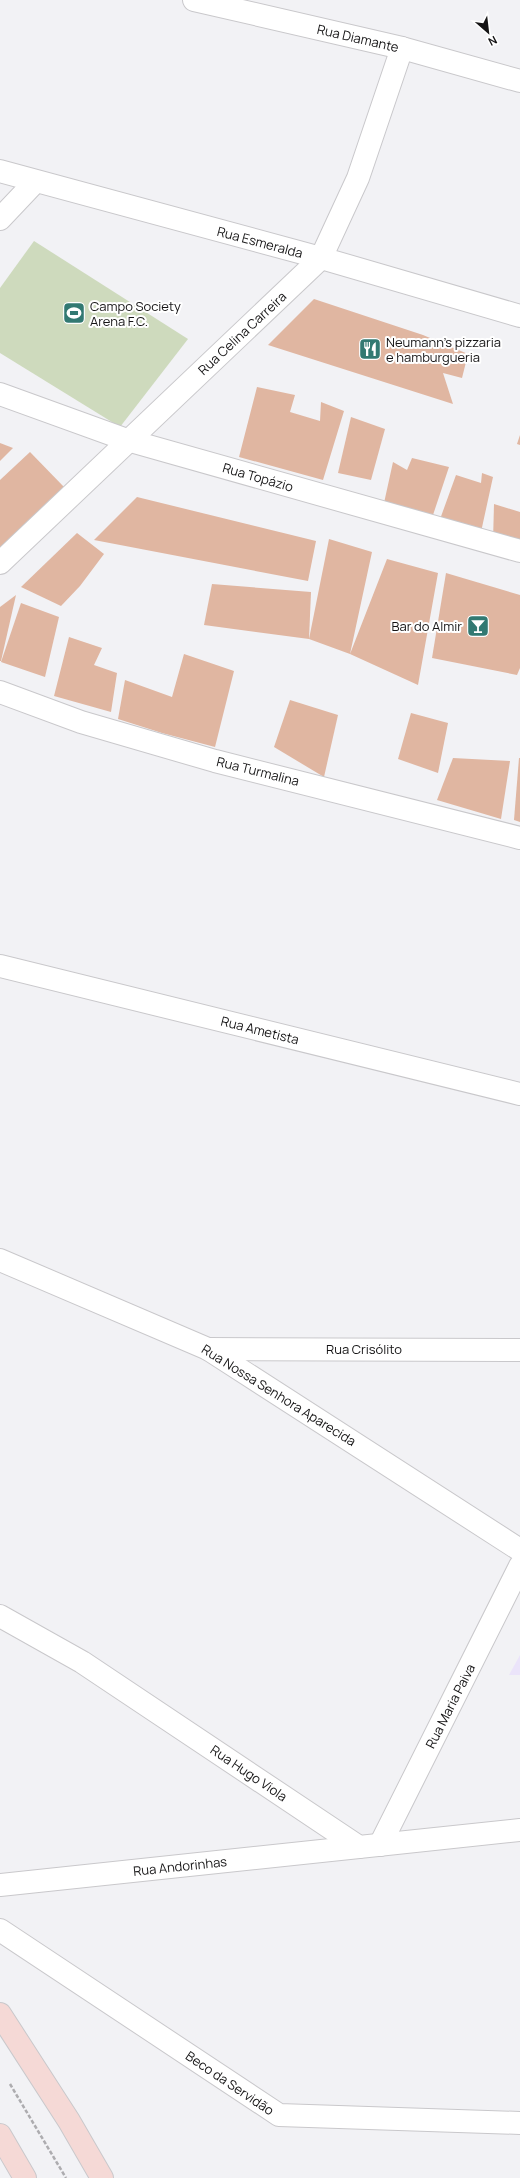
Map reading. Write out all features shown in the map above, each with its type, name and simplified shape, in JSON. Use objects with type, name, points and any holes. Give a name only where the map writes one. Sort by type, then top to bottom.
[{"type":"main road","points":[[0,2014],[69,2120],[102,2178]]},
{"type":"main road","points":[[0,2135],[26,2178]]},
{"type":"street","name":"Rua Diamante","points":[[194,0],[402,48],[520,81]]},
{"type":"street","name":"Rua Celina Carreira","points":[[0,563],[321,258],[358,178],[402,48]]},
{"type":"street","name":"Rua Esmeralda","points":[[0,171],[35,182],[321,258],[520,316]]},
{"type":"street","points":[[0,219],[35,182]]},
{"type":"street","name":"Rua Topázio","points":[[0,394],[128,440],[520,551]]},
{"type":"street","name":"Rua Turmalina","points":[[0,692],[81,722],[215,761],[520,838]]},
{"type":"street","name":"Rua Ametista","points":[[0,966],[520,1094]]},
{"type":"street","name":"Rua Nossa Senhora Aparecida","points":[[0,1260],[208,1349],[520,1550]]},
{"type":"street","name":"Rua Crisólito","points":[[208,1349],[520,1350]]},
{"type":"street","name":"Rua Maria Paiva","points":[[370,1846],[520,1566]]},
{"type":"street","name":"Rua Hugo Viola","points":[[0,1616],[82,1662],[370,1846]]},
{"type":"street","points":[[370,1846],[520,1830]]},
{"type":"street","name":"Rua Andorinhas","points":[[0,1885],[370,1846]]},
{"type":"street","name":"Beco da Servidão","points":[[0,1930],[279,2115],[520,2123]]},
{"type":"path","points":[[8,2081],[66,2178]]},
{"type":"shaded area","points":[[520,1655],[520,1675],[509,1675]]},
{"type":"green space","name":"Campo Society Arena F.C.","points":[[34,241],[188,339],[120,427],[0,353],[0,288]]},
{"type":"building","name":"Neumann's pizzaria e hamburgueria","points":[[314,299],[423,335],[468,354],[462,378],[443,373],[453,404],[268,345]]},
{"type":"building","points":[[257,387],[295,395],[290,412],[320,421],[321,402],[344,411],[323,480],[239,457]]},
{"type":"building","points":[[351,417],[385,429],[371,480],[338,473]]},
{"type":"building","points":[[520,435],[520,445],[517,444]]},
{"type":"building","points":[[0,443],[13,448],[0,461]]},
{"type":"building","points":[[30,452],[64,487],[0,549],[0,480]]},
{"type":"building","points":[[412,458],[449,467],[433,515],[384,503],[393,462],[407,470]]},
{"type":"building","points":[[482,473],[493,477],[481,532],[439,522],[456,475],[481,483]]},
{"type":"building","points":[[137,497],[316,541],[308,581],[94,540]]},
{"type":"building","points":[[494,504],[520,512],[520,548],[493,542]]},
{"type":"building","points":[[77,533],[104,554],[80,586],[61,606],[21,587]]},
{"type":"building","points":[[329,539],[372,552],[350,654],[309,639]]},
{"type":"building","points":[[387,559],[438,573],[418,685],[350,654]]},
{"type":"building","name":"Bar do Almir","points":[[446,573],[520,595],[520,668],[517,675],[432,658]]},
{"type":"building","points":[[212,584],[311,592],[309,639],[204,625]]},
{"type":"building","points":[[16,595],[1,661],[0,661],[0,607]]},
{"type":"building","points":[[21,603],[59,617],[45,677],[1,662]]},
{"type":"building","points":[[69,637],[102,648],[94,665],[117,673],[111,712],[54,696]]},
{"type":"building","points":[[184,654],[234,671],[215,747],[162,733],[118,719],[125,680],[172,697]]},
{"type":"building","points":[[290,700],[338,715],[324,777],[274,747]]},
{"type":"building","points":[[411,713],[448,723],[438,773],[398,759]]},
{"type":"building","points":[[453,758],[510,761],[501,819],[437,800]]},
{"type":"building","points":[[520,758],[520,822],[514,820]]},
{"type":"place","name":"Campo Society Arena F.C.","points":[[74,313]]},
{"type":"place","name":"Neumann's pizzaria e hamburgueria","points":[[370,349]]},
{"type":"place","name":"Bar do Almir","points":[[478,626]]}]
